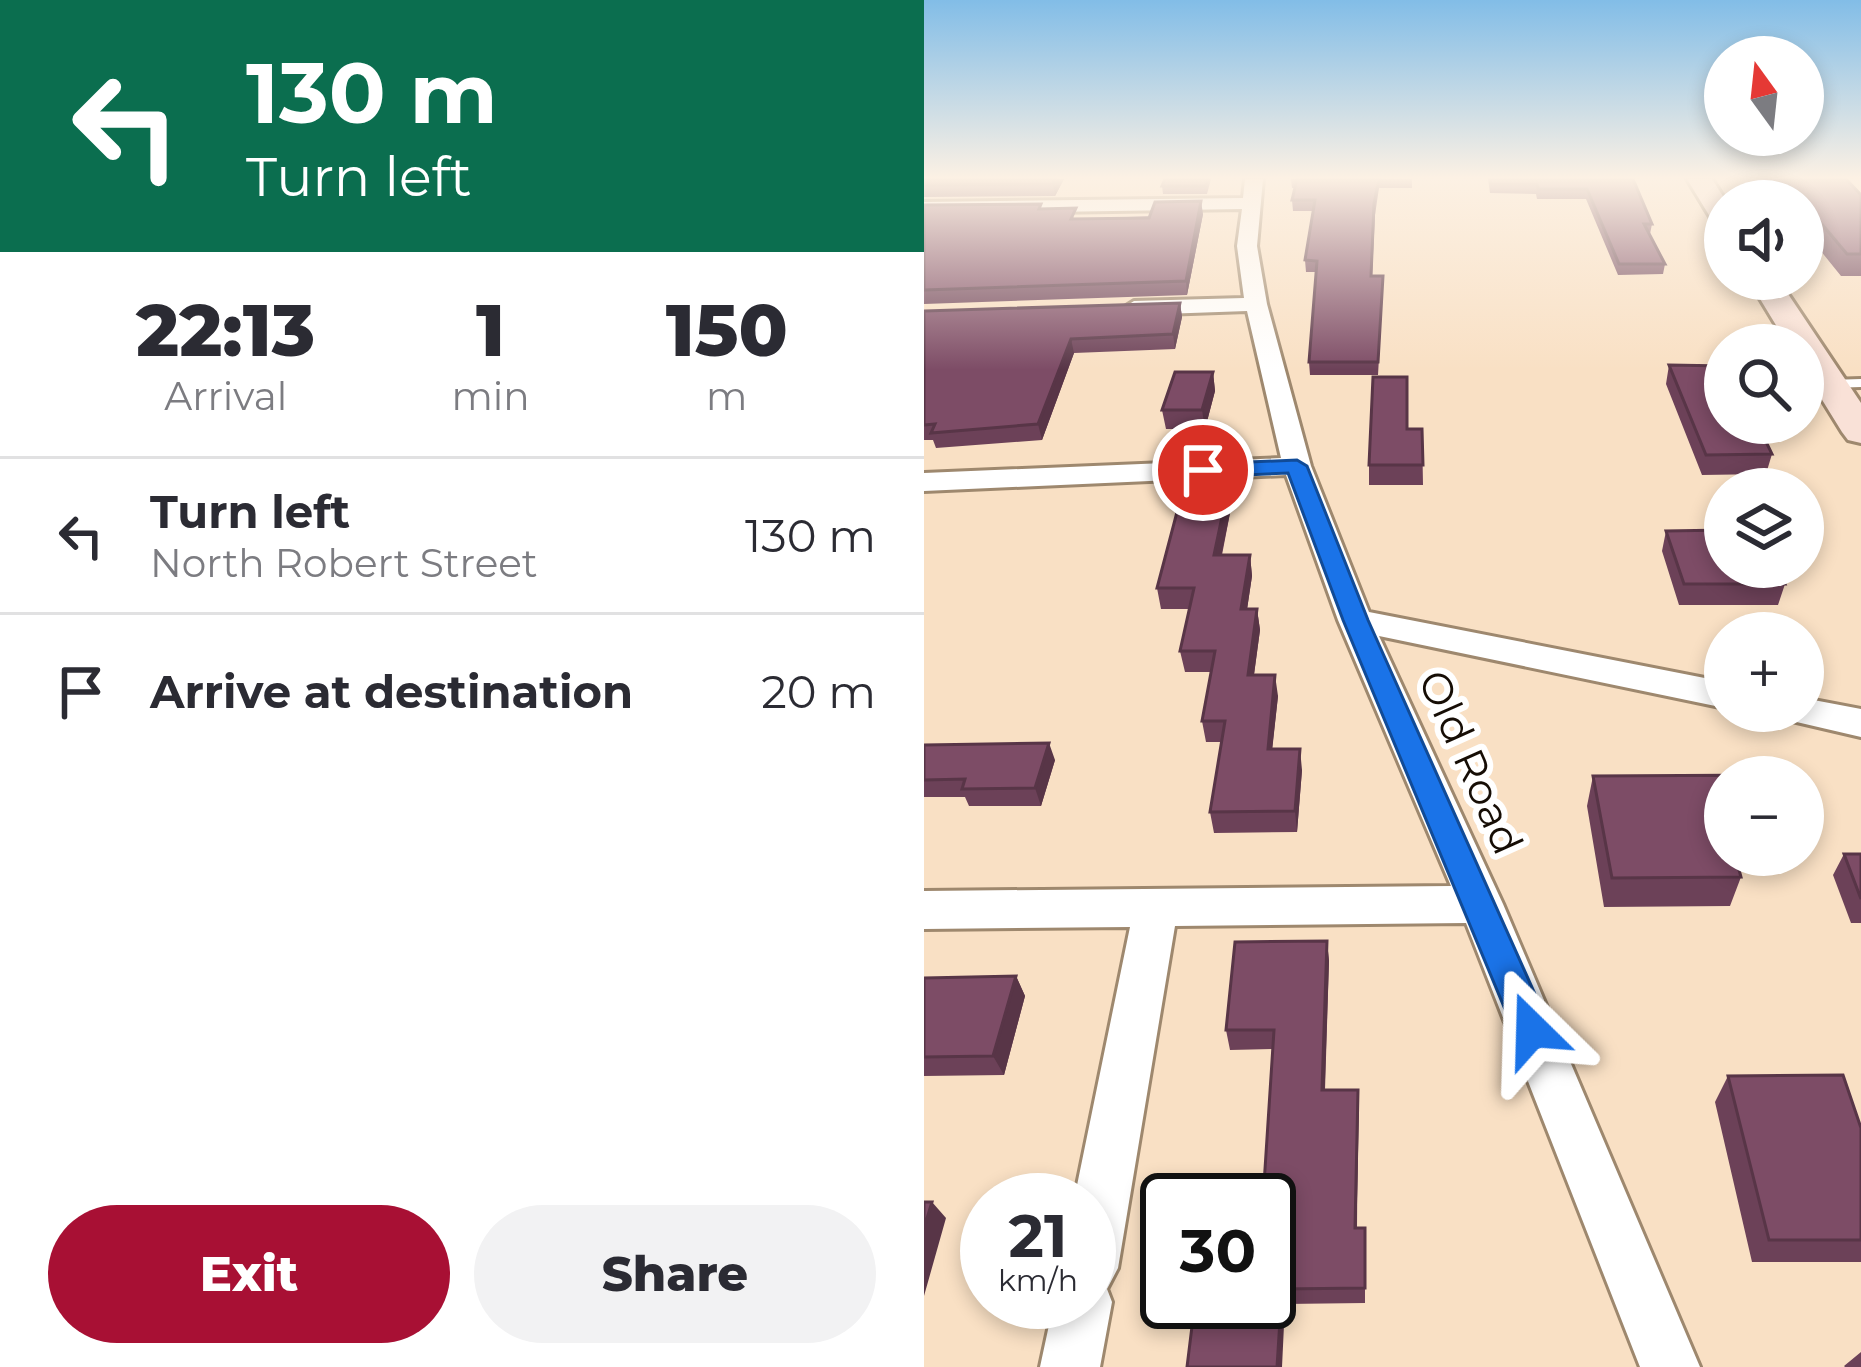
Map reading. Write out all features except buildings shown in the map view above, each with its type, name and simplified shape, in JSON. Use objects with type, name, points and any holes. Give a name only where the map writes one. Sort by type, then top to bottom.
[{"type":"street","name":"Old Road","points":[[1247,243],[1256,304],[1297,466],[1355,620],[1480,904],[1670,1367]]},
{"type":"street","points":[[1779,300],[1845,384],[1861,433]]},
{"type":"street","points":[[1114,308],[1256,304]]},
{"type":"street","points":[[924,482],[1297,466]]},
{"type":"street","points":[[1355,620],[1704,691]]},
{"type":"street","points":[[1824,715],[1861,723]]},
{"type":"street","points":[[924,910],[1480,904]]},
{"type":"street","points":[[1107,1173],[1156,908]]},
{"type":"street","points":[[1070,1367],[1078,1329]]},
{"type":"route","points":[[1203,470],[1297,466],[1355,620],[1532,1030]]}]
